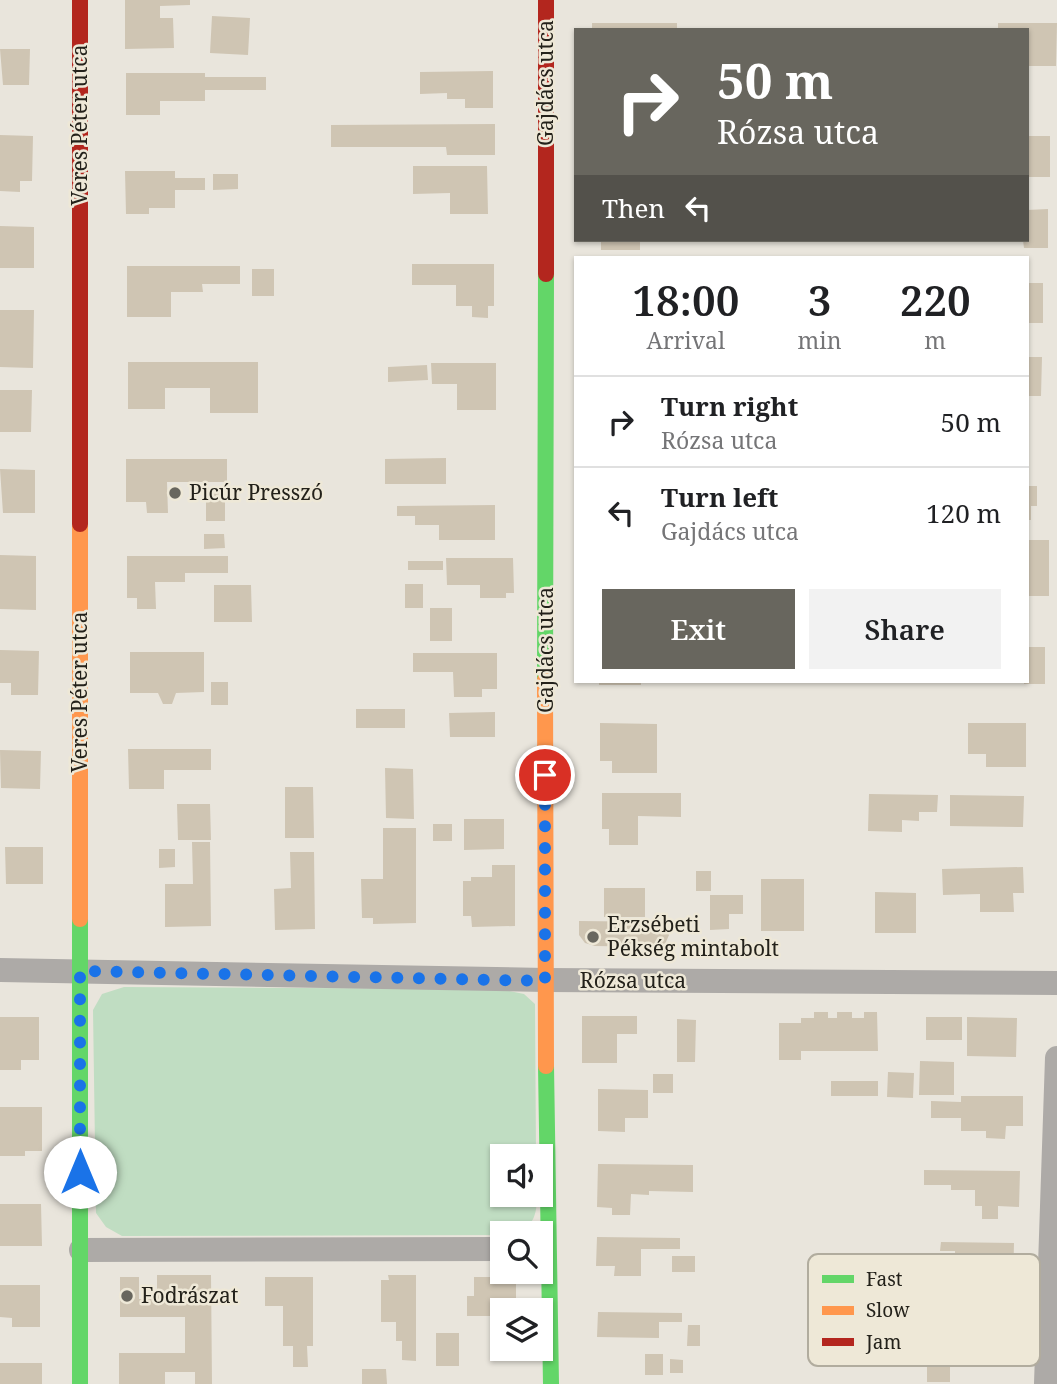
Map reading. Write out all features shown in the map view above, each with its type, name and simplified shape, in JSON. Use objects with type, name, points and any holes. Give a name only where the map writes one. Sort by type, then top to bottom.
[{"type":"street","name":"Veres Péter utca","points":[[80,0],[80,1384]]},
{"type":"street","name":"Gajdács utca","points":[[544,1221],[546,0]]},
{"type":"street","name":"Rózsa utca","points":[[0,971],[545,981],[1057,983]]},
{"type":"street","points":[[1046,1384],[1057,1058]]},
{"type":"street","points":[[81,1250],[490,1249]]},
{"type":"street","name":"Gajdács utca","points":[[546,1284],[551,1384]]},
{"type":"green space","points":[[124,987],[500,989],[524,994],[535,1004],[536,1144],[490,1144],[490,1207],[536,1207],[533,1220],[490,1221],[490,1235],[122,1236],[106,1227],[96,1213],[93,1010],[102,994]]},
{"type":"building","points":[[125,0],[190,0],[190,5],[160,6],[160,18],[173,18],[174,48],[125,49]]},
{"type":"building","points":[[212,16],[250,18],[248,55],[210,53]]},
{"type":"building","points":[[592,23],[677,23],[677,28],[592,28]]},
{"type":"building","points":[[998,23],[1057,23],[1056,66],[1029,66],[1029,28],[998,28]]},
{"type":"building","points":[[0,49],[30,49],[29,85],[3,85]]},
{"type":"building","points":[[493,71],[493,108],[465,108],[465,99],[447,99],[447,93],[420,94],[420,72]]},
{"type":"building","points":[[126,73],[205,73],[205,77],[266,77],[266,90],[205,90],[205,101],[160,101],[160,115],[126,115]]},
{"type":"building","points":[[495,124],[495,155],[447,155],[446,147],[331,147],[331,125]]},
{"type":"building","points":[[0,135],[33,136],[32,181],[20,181],[20,192],[0,191]]},
{"type":"building","points":[[1029,136],[1050,136],[1050,177],[1029,177]]},
{"type":"building","points":[[413,166],[487,166],[488,214],[450,214],[450,193],[413,194]]},
{"type":"building","points":[[125,171],[175,171],[175,178],[205,178],[205,190],[175,190],[175,208],[149,208],[149,214],[126,214]]},
{"type":"building","points":[[213,174],[238,174],[238,189],[213,190]]},
{"type":"building","points":[[1048,209],[1048,248],[1024,248],[1023,242],[1029,242],[1029,210]]},
{"type":"building","points":[[0,226],[34,227],[34,268],[0,268]]},
{"type":"building","points":[[601,242],[640,242],[640,250],[601,250]]},
{"type":"building","points":[[412,264],[494,264],[494,306],[488,306],[488,318],[472,317],[472,306],[456,306],[456,285],[412,285]]},
{"type":"building","points":[[127,266],[240,266],[240,284],[202,284],[203,292],[171,292],[171,317],[127,317]]},
{"type":"building","points":[[252,269],[274,269],[274,296],[252,296]]},
{"type":"building","points":[[1029,283],[1043,283],[1043,323],[1029,323]]},
{"type":"building","points":[[0,310],[34,310],[33,368],[0,367]]},
{"type":"building","points":[[1029,357],[1042,357],[1041,396],[1029,396]]},
{"type":"building","points":[[128,362],[258,362],[258,413],[210,413],[210,388],[165,388],[165,409],[128,409]]},
{"type":"building","points":[[431,363],[496,363],[496,410],[457,410],[457,384],[432,384]]},
{"type":"building","points":[[427,365],[428,380],[388,382],[388,367]]},
{"type":"building","points":[[0,390],[32,390],[31,432],[0,432]]},
{"type":"building","points":[[446,458],[446,484],[385,484],[385,459]]},
{"type":"building","points":[[126,459],[227,459],[227,482],[167,482],[168,513],[147,513],[146,502],[126,502]]},
{"type":"building","points":[[0,469],[35,470],[35,513],[3,513]]},
{"type":"building","points":[[1029,486],[1037,486],[1037,506],[1031,506],[1031,520]]},
{"type":"building","points":[[225,487],[225,521],[206,521],[206,488]]},
{"type":"building","points":[[495,505],[495,540],[439,540],[439,525],[415,525],[415,516],[397,516],[397,506]]},
{"type":"building","points":[[204,534],[224,534],[225,548],[204,549]]},
{"type":"building","points":[[1029,540],[1049,540],[1049,596],[1029,596]]},
{"type":"building","points":[[0,555],[36,556],[36,610],[0,609]]},
{"type":"building","points":[[127,556],[228,556],[228,573],[185,573],[185,582],[155,582],[156,609],[137,609],[137,598],[127,598]]},
{"type":"building","points":[[446,558],[513,558],[514,593],[506,593],[506,598],[480,598],[480,585],[447,585]]},
{"type":"building","points":[[408,561],[443,561],[443,570],[408,570]]},
{"type":"building","points":[[405,584],[423,584],[423,608],[405,608]]},
{"type":"building","points":[[214,585],[251,585],[252,622],[214,622]]},
{"type":"building","points":[[430,608],[452,608],[452,641],[430,641]]},
{"type":"building","points":[[1029,647],[1045,647],[1045,684],[1024,684],[1029,683]]},
{"type":"building","points":[[0,650],[39,651],[38,695],[11,695],[11,683],[0,683]]},
{"type":"building","points":[[130,652],[204,652],[204,692],[176,693],[172,704],[163,704],[158,693],[130,693]]},
{"type":"building","points":[[413,653],[497,653],[497,689],[482,689],[482,697],[454,697],[453,672],[413,672]]},
{"type":"building","points":[[211,682],[228,682],[228,705],[211,705]]},
{"type":"building","points":[[599,683],[641,683],[641,685]]},
{"type":"building","points":[[356,709],[405,709],[405,728],[356,728]]},
{"type":"building","points":[[495,712],[495,737],[450,737],[449,713]]},
{"type":"building","points":[[600,723],[657,724],[657,773],[612,773],[612,761],[600,761]]},
{"type":"building","points":[[968,723],[1026,723],[1026,767],[986,767],[986,754],[968,754]]},
{"type":"building","points":[[128,749],[211,749],[211,770],[164,770],[164,789],[129,789]]},
{"type":"building","points":[[0,750],[41,751],[40,789],[1,788]]},
{"type":"building","points":[[385,768],[413,769],[414,819],[386,818]]},
{"type":"building","points":[[285,787],[313,787],[314,838],[285,838]]},
{"type":"building","points":[[602,793],[681,793],[681,817],[638,816],[638,845],[609,845],[609,829],[602,829]]},
{"type":"building","points":[[869,794],[938,795],[937,812],[919,812],[919,821],[902,820],[902,832],[868,831]]},
{"type":"building","points":[[950,795],[1024,796],[1023,827],[950,826]]},
{"type":"building","points":[[177,804],[210,804],[211,840],[178,840]]},
{"type":"building","points":[[464,819],[504,819],[504,849],[464,850]]},
{"type":"building","points":[[433,824],[452,824],[452,841],[433,841]]},
{"type":"building","points":[[383,828],[416,828],[416,923],[373,924],[373,918],[362,918],[361,879],[383,879]]},
{"type":"building","points":[[192,842],[210,842],[211,926],[165,927],[165,884],[193,884]]},
{"type":"building","points":[[5,847],[43,847],[43,884],[6,884]]},
{"type":"building","points":[[159,849],[175,849],[175,867],[159,868]]},
{"type":"building","points":[[290,852],[314,852],[315,929],[275,930],[274,889],[291,888]]},
{"type":"building","points":[[492,865],[515,865],[515,926],[472,927],[471,916],[463,916],[463,881],[471,881],[471,877],[492,877]]},
{"type":"building","points":[[1023,867],[1024,893],[1013,893],[1014,912],[980,912],[980,894],[943,895],[942,869]]},
{"type":"building","points":[[696,871],[711,871],[711,891],[696,891]]},
{"type":"building","points":[[761,879],[804,879],[804,931],[761,931]]},
{"type":"building","points":[[604,888],[645,888],[645,917],[604,917]]},
{"type":"building","points":[[875,892],[916,893],[916,933],[875,933]]},
{"type":"building","points":[[710,895],[743,895],[743,914],[729,914],[729,929],[710,930]]},
{"type":"building","points":[[579,921],[668,922],[669,935],[665,944],[656,947],[595,946],[585,943],[579,935]]},
{"type":"building","points":[[814,1012],[828,1012],[828,1018],[837,1018],[837,1012],[852,1012],[852,1018],[864,1018],[864,1012],[877,1012],[878,1051],[801,1051],[801,1060],[779,1060],[779,1023],[801,1023],[801,1018],[814,1018]]},
{"type":"building","points":[[582,1016],[637,1016],[637,1034],[617,1034],[617,1063],[582,1063]]},
{"type":"building","points":[[0,1017],[39,1017],[39,1060],[21,1060],[21,1070],[0,1070]]},
{"type":"building","points":[[926,1017],[962,1017],[962,1040],[926,1040]]},
{"type":"building","points":[[967,1017],[1017,1018],[1016,1057],[967,1056]]},
{"type":"building","points":[[677,1019],[696,1020],[695,1062],[677,1062]]},
{"type":"building","points":[[920,1061],[954,1062],[954,1095],[919,1095]]},
{"type":"building","points":[[888,1072],[914,1073],[913,1098],[887,1097]]},
{"type":"building","points":[[653,1074],[673,1074],[673,1093],[653,1093]]},
{"type":"building","points":[[831,1081],[878,1081],[878,1096],[831,1096]]},
{"type":"building","points":[[598,1089],[648,1090],[648,1118],[625,1118],[625,1132],[598,1131]]},
{"type":"building","points":[[961,1096],[1023,1096],[1023,1126],[1006,1126],[1005,1139],[986,1138],[986,1131],[961,1131],[961,1118],[931,1118],[931,1101],[961,1102]]},
{"type":"building","points":[[0,1107],[42,1107],[42,1151],[25,1151],[25,1156],[0,1156]]},
{"type":"building","points":[[598,1164],[693,1165],[693,1192],[649,1191],[649,1195],[631,1194],[630,1215],[612,1215],[612,1208],[597,1207]]},
{"type":"building","points":[[924,1170],[1020,1171],[1019,1207],[998,1206],[998,1219],[982,1219],[982,1206],[975,1206],[975,1190],[951,1190],[951,1185],[924,1185]]},
{"type":"building","points":[[0,1204],[41,1204],[42,1246],[0,1246]]},
{"type":"building","points":[[597,1237],[680,1238],[680,1249],[641,1249],[641,1276],[614,1276],[615,1266],[596,1266]]},
{"type":"building","points":[[941,1242],[1014,1243],[1014,1254],[955,1254],[955,1251],[940,1251]]},
{"type":"building","points":[[672,1256],[695,1256],[695,1272],[672,1272]]},
{"type":"building","points":[[157,1275],[211,1275],[212,1384],[195,1384],[195,1372],[165,1372],[165,1384],[119,1384],[119,1353],[185,1353],[185,1317],[120,1317],[120,1277],[139,1277],[139,1299],[157,1299]]},
{"type":"building","points":[[388,1275],[416,1275],[416,1361],[402,1360],[402,1341],[396,1341],[396,1322],[381,1322],[381,1280],[389,1280]]},
{"type":"building","points":[[265,1277],[313,1277],[313,1346],[307,1346],[308,1367],[293,1367],[293,1346],[283,1346],[283,1306],[265,1306]]},
{"type":"building","points":[[474,1277],[490,1277],[490,1284],[516,1284],[516,1298],[490,1298],[490,1316],[467,1316],[467,1296],[474,1296]]},
{"type":"building","points":[[0,1285],[40,1285],[40,1327],[12,1327],[12,1318],[0,1317]]},
{"type":"building","points":[[598,1312],[682,1313],[682,1322],[659,1322],[659,1338],[597,1337]]},
{"type":"building","points":[[688,1325],[700,1325],[700,1346],[687,1346]]},
{"type":"building","points":[[436,1333],[459,1333],[459,1366],[436,1366]]},
{"type":"building","points":[[645,1354],[663,1354],[663,1375],[645,1375]]},
{"type":"building","points":[[670,1359],[683,1360],[683,1373],[670,1373]]},
{"type":"building","points":[[0,1363],[42,1363],[42,1384],[0,1384]]},
{"type":"building","points":[[927,1366],[950,1366],[950,1382],[927,1382]]},
{"type":"building","points":[[362,1369],[386,1369],[387,1384],[362,1384]]},
{"type":"traffic: fast","points":[[545,680],[546,274]]},
{"type":"traffic: fast","points":[[80,919],[80,1384]]},
{"type":"traffic: fast","points":[[546,1066],[551,1384]]},
{"type":"traffic: slow","points":[[80,524],[80,919]]},
{"type":"traffic: slow","points":[[545,680],[546,1066]]},
{"type":"traffic: jam","points":[[80,0],[80,524]]},
{"type":"traffic: jam","points":[[546,0],[546,274]]},
{"type":"place","name":"Picúr Presszó","points":[[175,493]]},
{"type":"place","name":"Erzsébeti Pékség mintabolt","points":[[593,937]]},
{"type":"place","name":"Fodrászat","points":[[127,1296]]},
{"type":"route","points":[[80,1172],[80,971],[545,981],[545,775]]}]
